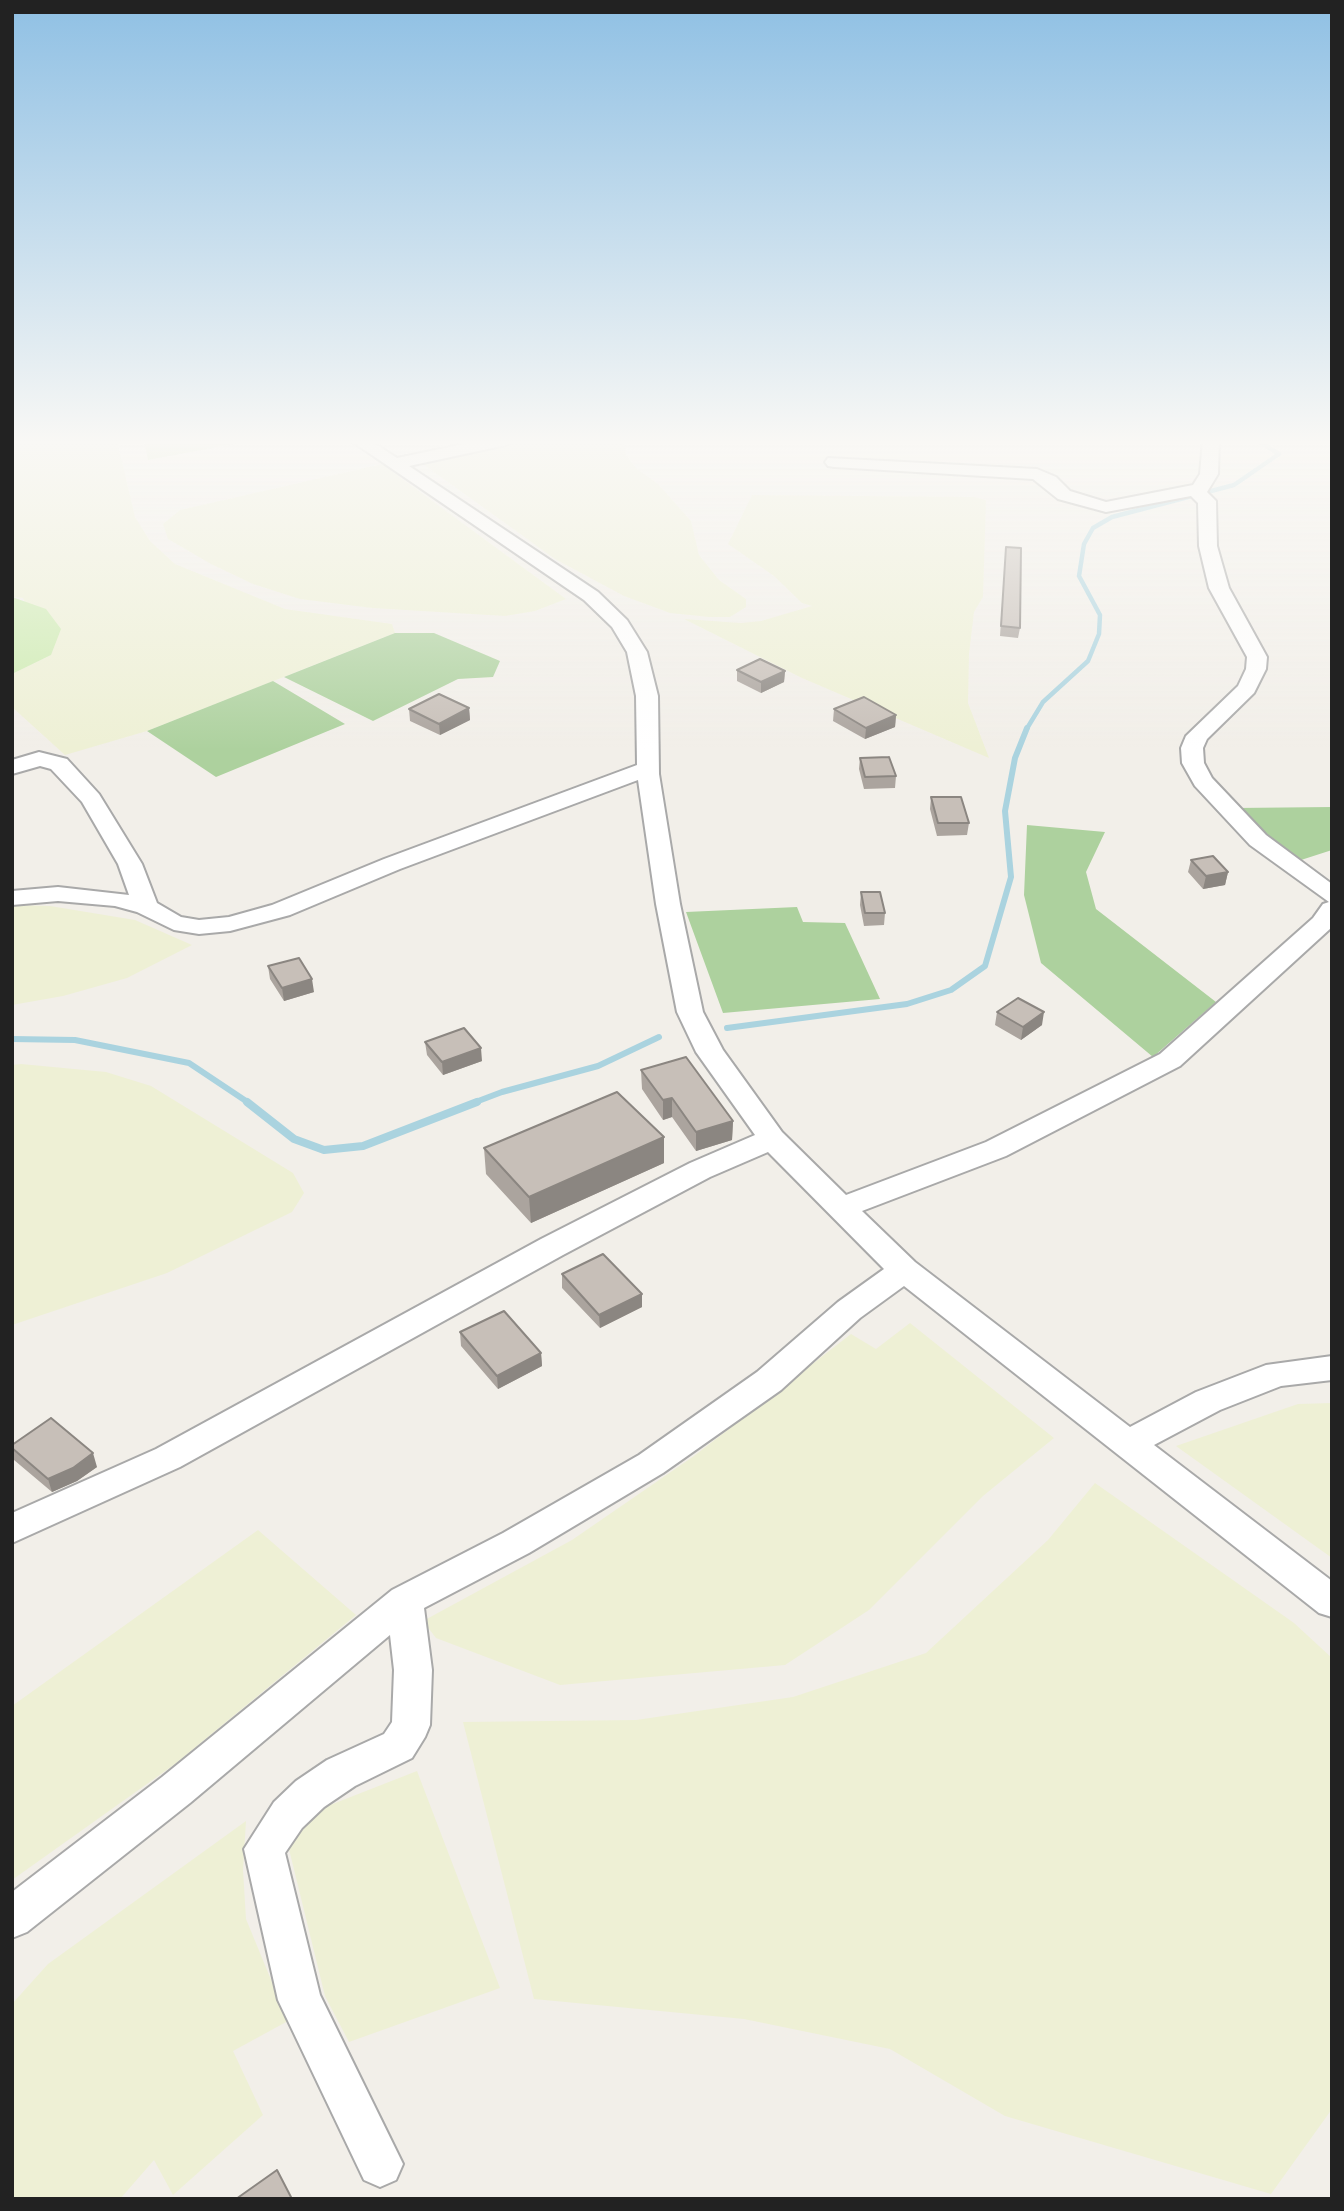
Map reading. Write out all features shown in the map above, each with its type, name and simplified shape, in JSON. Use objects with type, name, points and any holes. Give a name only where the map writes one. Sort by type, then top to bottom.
[{"type":"street","points":[[513,543],[591,596],[620,624],[637,652],[647,696],[648,768],[668,904],[690,1012],[710,1052],[772,1139],[904,1270],[1332,1602]]},
{"type":"street","points":[[1208,543],[1219,588],[1256,657],[1256,669],[1247,688],[1197,736],[1192,748],[1193,763],[1203,781],[1258,840],[1332,896]]},
{"type":"street","points":[[12,767],[39,759],[59,764],[91,799],[130,864],[146,907]]},
{"type":"street","points":[[12,898],[58,894],[104,898],[146,907],[174,923],[199,927],[230,924],[281,910],[392,864],[648,768]]},
{"type":"street","points":[[840,1208],[996,1149],[1170,1059],[1322,923],[1332,909]]},
{"type":"street","points":[[12,1529],[168,1458],[564,1240],[700,1170],[772,1139]]},
{"type":"street","points":[[12,1918],[176,1790],[405,1601],[516,1543],[651,1464],[769,1381],[849,1310],[904,1270]]},
{"type":"street","points":[[1128,1443],[1208,1401],[1278,1374],[1332,1368]]},
{"type":"street","points":[[380,2164],[300,2000],[264,1849],[288,1815],[310,1794],[341,1773],[398,1746],[411,1725],[414,1670],[405,1601]]},
{"type":"green space","points":[[12,543],[152,543],[175,564],[285,609],[392,624],[395,633],[147,731],[65,755],[12,707],[12,674],[51,655],[23,598],[12,597]]},
{"type":"green space","points":[[175,543],[490,543],[566,599],[535,611],[505,616],[372,608],[300,599],[253,584]]},
{"type":"green space","points":[[533,543],[696,543],[699,555],[719,580],[746,599],[746,607],[730,617],[670,613],[624,596],[555,559]]},
{"type":"green space","points":[[985,543],[983,597],[974,612],[969,654],[968,703],[989,758],[802,678],[684,619],[741,623],[761,621],[812,606],[802,603],[774,576],[728,544]]},
{"type":"green space","points":[[12,597],[46,609],[61,629],[51,655],[12,674]]},
{"type":"green space","points":[[395,633],[434,633],[500,661],[493,677],[458,679],[373,721],[284,677]]},
{"type":"green space","points":[[273,681],[345,724],[216,777],[147,731]]},
{"type":"green space","points":[[1332,807],[1332,850],[1301,860],[1293,859],[1236,808]]},
{"type":"green space","points":[[1027,825],[1105,832],[1086,872],[1096,909],[1216,1002],[1153,1057],[1041,963],[1024,895]]},
{"type":"green space","points":[[12,905],[50,906],[135,920],[192,945],[127,978],[63,996],[12,1005]]},
{"type":"green space","points":[[797,907],[803,922],[845,923],[880,999],[723,1013],[686,912]]},
{"type":"green space","points":[[12,1065],[106,1072],[151,1086],[293,1173],[304,1193],[292,1212],[167,1273],[12,1325]]},
{"type":"green space","points":[[910,1323],[1054,1438],[983,1496],[869,1610],[785,1665],[560,1685],[436,1638],[423,1621],[572,1540],[694,1456],[851,1334],[876,1349]]},
{"type":"green space","points":[[1332,1403],[1332,1558],[1176,1446],[1298,1404]]},
{"type":"green space","points":[[1095,1483],[1294,1623],[1332,1658],[1332,2109],[1271,2194],[1005,2116],[890,2049],[744,2019],[534,1999],[463,1722],[636,1720],[793,1697],[926,1653],[1048,1540]]},
{"type":"green space","points":[[258,1530],[356,1615],[175,1764],[12,1880],[12,1706]]},
{"type":"green space","points":[[417,1771],[500,1988],[349,2042],[325,1996],[288,1845],[325,1807]]},
{"type":"green space","points":[[246,1821],[243,1870],[246,1919],[288,2021],[233,2051],[263,2115],[173,2195],[154,2160],[120,2199],[12,2199],[12,2004],[48,1964]]},
{"type":"building","points":[[1006,547],[1021,548],[1020,628],[1001,626]]},
{"type":"building","points":[[760,659],[785,671],[761,682],[737,670]]},
{"type":"building","points":[[439,694],[469,708],[439,724],[409,709]]},
{"type":"building","points":[[864,697],[896,715],[866,728],[834,709]]},
{"type":"building","points":[[889,757],[896,776],[865,777],[860,758]]},
{"type":"building","points":[[931,797],[961,797],[969,823],[938,823]]},
{"type":"building","points":[[1213,856],[1228,872],[1206,876],[1191,860]]},
{"type":"building","points":[[861,892],[880,892],[885,913],[865,913]]},
{"type":"building","points":[[299,958],[312,979],[282,988],[268,966]]},
{"type":"building","points":[[1018,998],[1044,1012],[1023,1027],[997,1012]]},
{"type":"building","points":[[464,1028],[481,1048],[442,1062],[425,1042]]},
{"type":"building","points":[[686,1057],[733,1121],[696,1132],[672,1098],[663,1100],[641,1070]]},
{"type":"building","points":[[617,1092],[664,1137],[529,1197],[484,1148]]},
{"type":"building","points":[[603,1254],[642,1294],[599,1315],[562,1274]]},
{"type":"building","points":[[504,1311],[541,1353],[497,1376],[460,1332]]},
{"type":"building","points":[[51,1418],[93,1453],[73,1468],[48,1479],[12,1448],[12,1445]]},
{"type":"building","points":[[277,2170],[292,2199],[236,2199]]},
{"type":"waterway","points":[[1027,729],[1043,702],[1088,661],[1099,634],[1100,615],[1079,576],[1084,543]]},
{"type":"waterway","points":[[727,1028],[907,1004],[951,990],[985,966],[1011,877],[1005,811],[1015,758],[1027,729]]},
{"type":"waterway","points":[[473,1103],[502,1092],[598,1066],[659,1037]]},
{"type":"waterway","points":[[12,1039],[75,1040],[189,1063],[249,1103]]},
{"type":"waterway","points":[[247,1102],[294,1139],[324,1150],[363,1146],[477,1102]]}]
